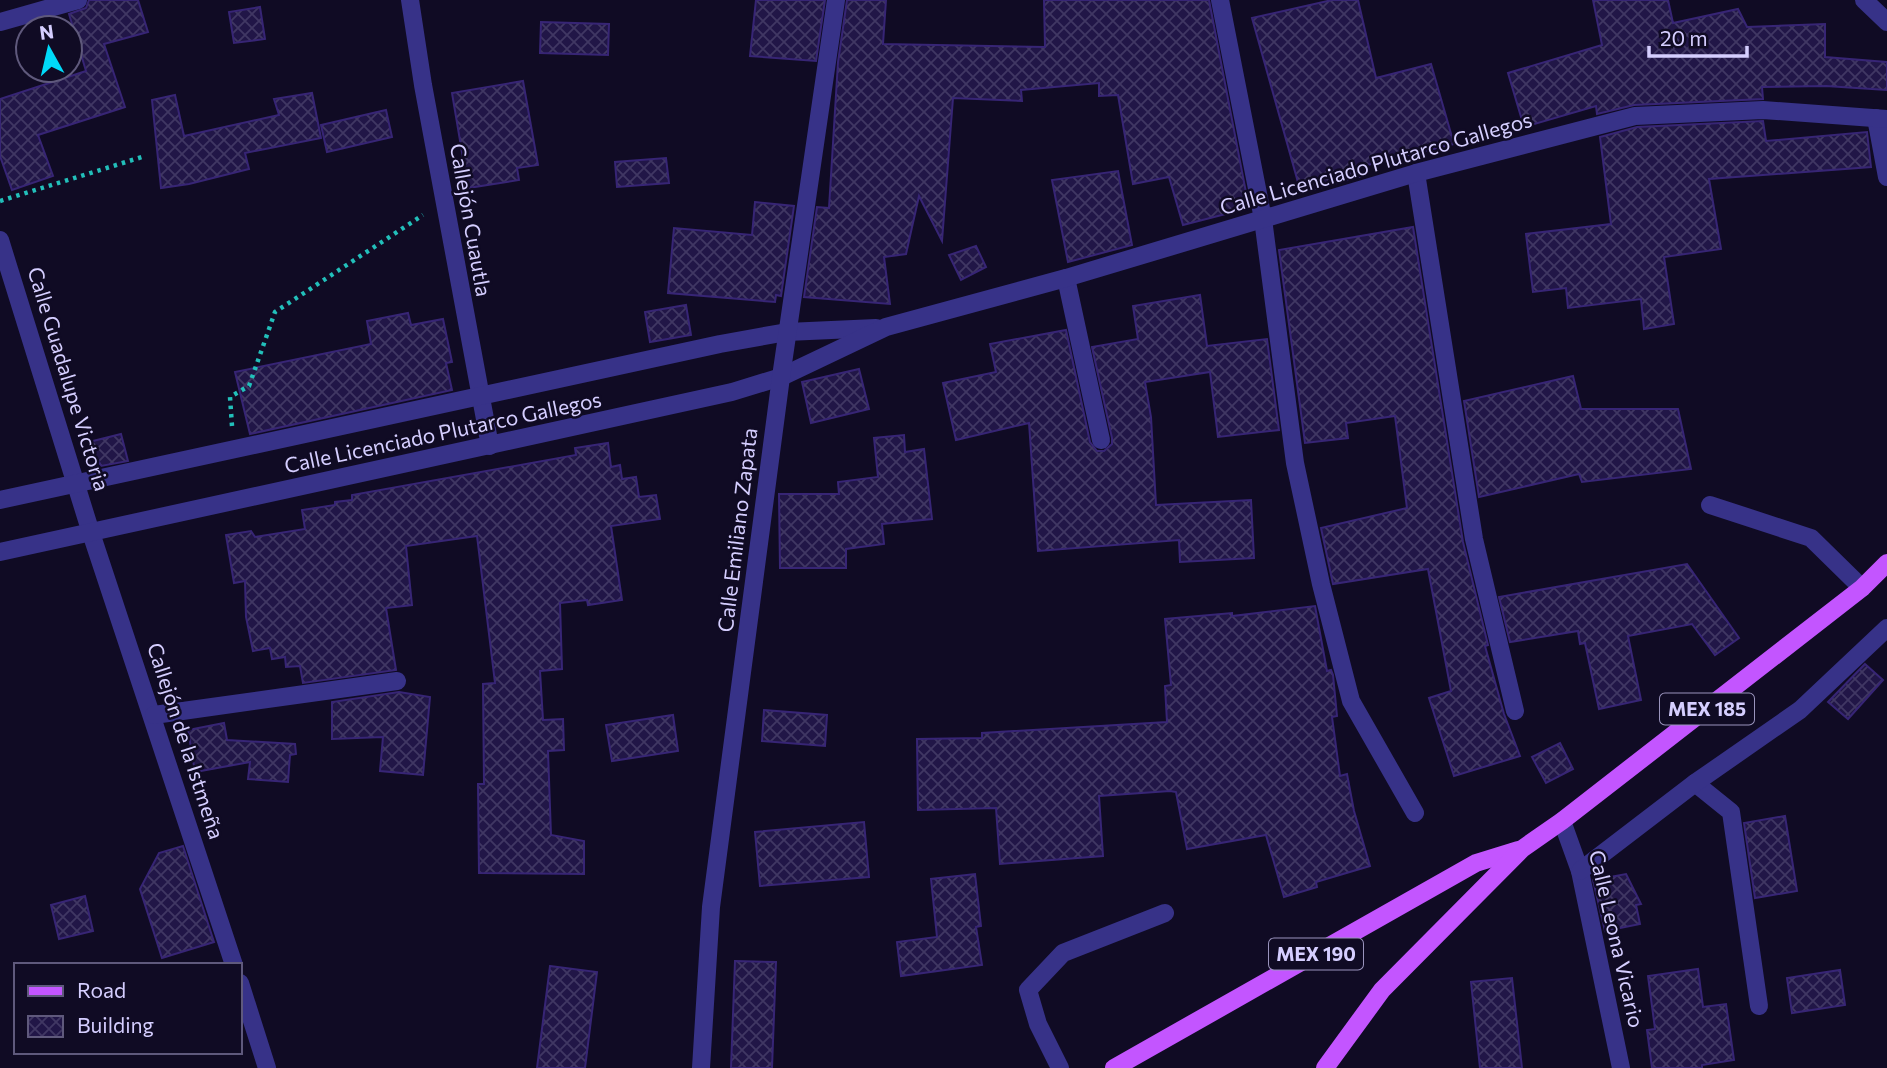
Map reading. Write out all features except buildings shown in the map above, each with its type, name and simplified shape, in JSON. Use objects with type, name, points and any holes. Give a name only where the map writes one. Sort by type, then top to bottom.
[{"type":"main road","name":"MEX 185","points":[[1325,1068],[1382,989],[1522,849],[1562,821],[1862,588],[1887,563]]},
{"type":"main road","name":"MEX 190","points":[[1114,1068],[1476,863],[1522,849]]},
{"type":"street","points":[[0,22],[78,0]]},
{"type":"street","name":"Callejón Cuautla","points":[[410,0],[478,394],[490,446]]},
{"type":"street","name":"Calle Emiliano Zapata","points":[[701,1068],[712,907],[787,332],[836,0]]},
{"type":"street","points":[[1220,0],[1264,219],[1295,463],[1321,584],[1351,701],[1415,813]]},
{"type":"street","points":[[1864,0],[1887,22]]},
{"type":"street","name":"Calle Licenciado Plutarco Gallegos","points":[[0,552],[732,392],[781,377],[886,327],[1066,278],[1416,173],[1635,116],[1763,110],[1882,118]]},
{"type":"street","points":[[1882,118],[1887,177]]},
{"type":"street","points":[[1416,173],[1474,539],[1514,711]]},
{"type":"street","name":"Calle Guadalupe Victoria","points":[[0,240],[91,533]]},
{"type":"street","points":[[1066,278],[1101,440]]},
{"type":"street","name":"Calle Licenciado Plutarco Gallegos","points":[[0,500],[478,394],[787,332],[886,327]]},
{"type":"street","points":[[1710,505],[1811,538],[1862,588]]},
{"type":"street","name":"Callejón de la Istmeña","points":[[91,533],[154,715],[233,963]]},
{"type":"street","points":[[1580,871],[1695,783],[1800,710],[1887,628]]},
{"type":"street","points":[[154,715],[397,681]]},
{"type":"street","points":[[1695,783],[1731,813],[1759,1006]]},
{"type":"street","name":"Calle Leona Vicario","points":[[1562,821],[1580,871],[1621,1068]]},
{"type":"street","points":[[1060,1068],[1038,1024],[1028,990],[1063,953],[1166,913]]},
{"type":"street","points":[[242,989],[268,1068]]},
{"type":"path","points":[[0,201],[142,157]]},
{"type":"path","points":[[233,447],[230,397],[249,386],[275,312],[445,200]]}]
